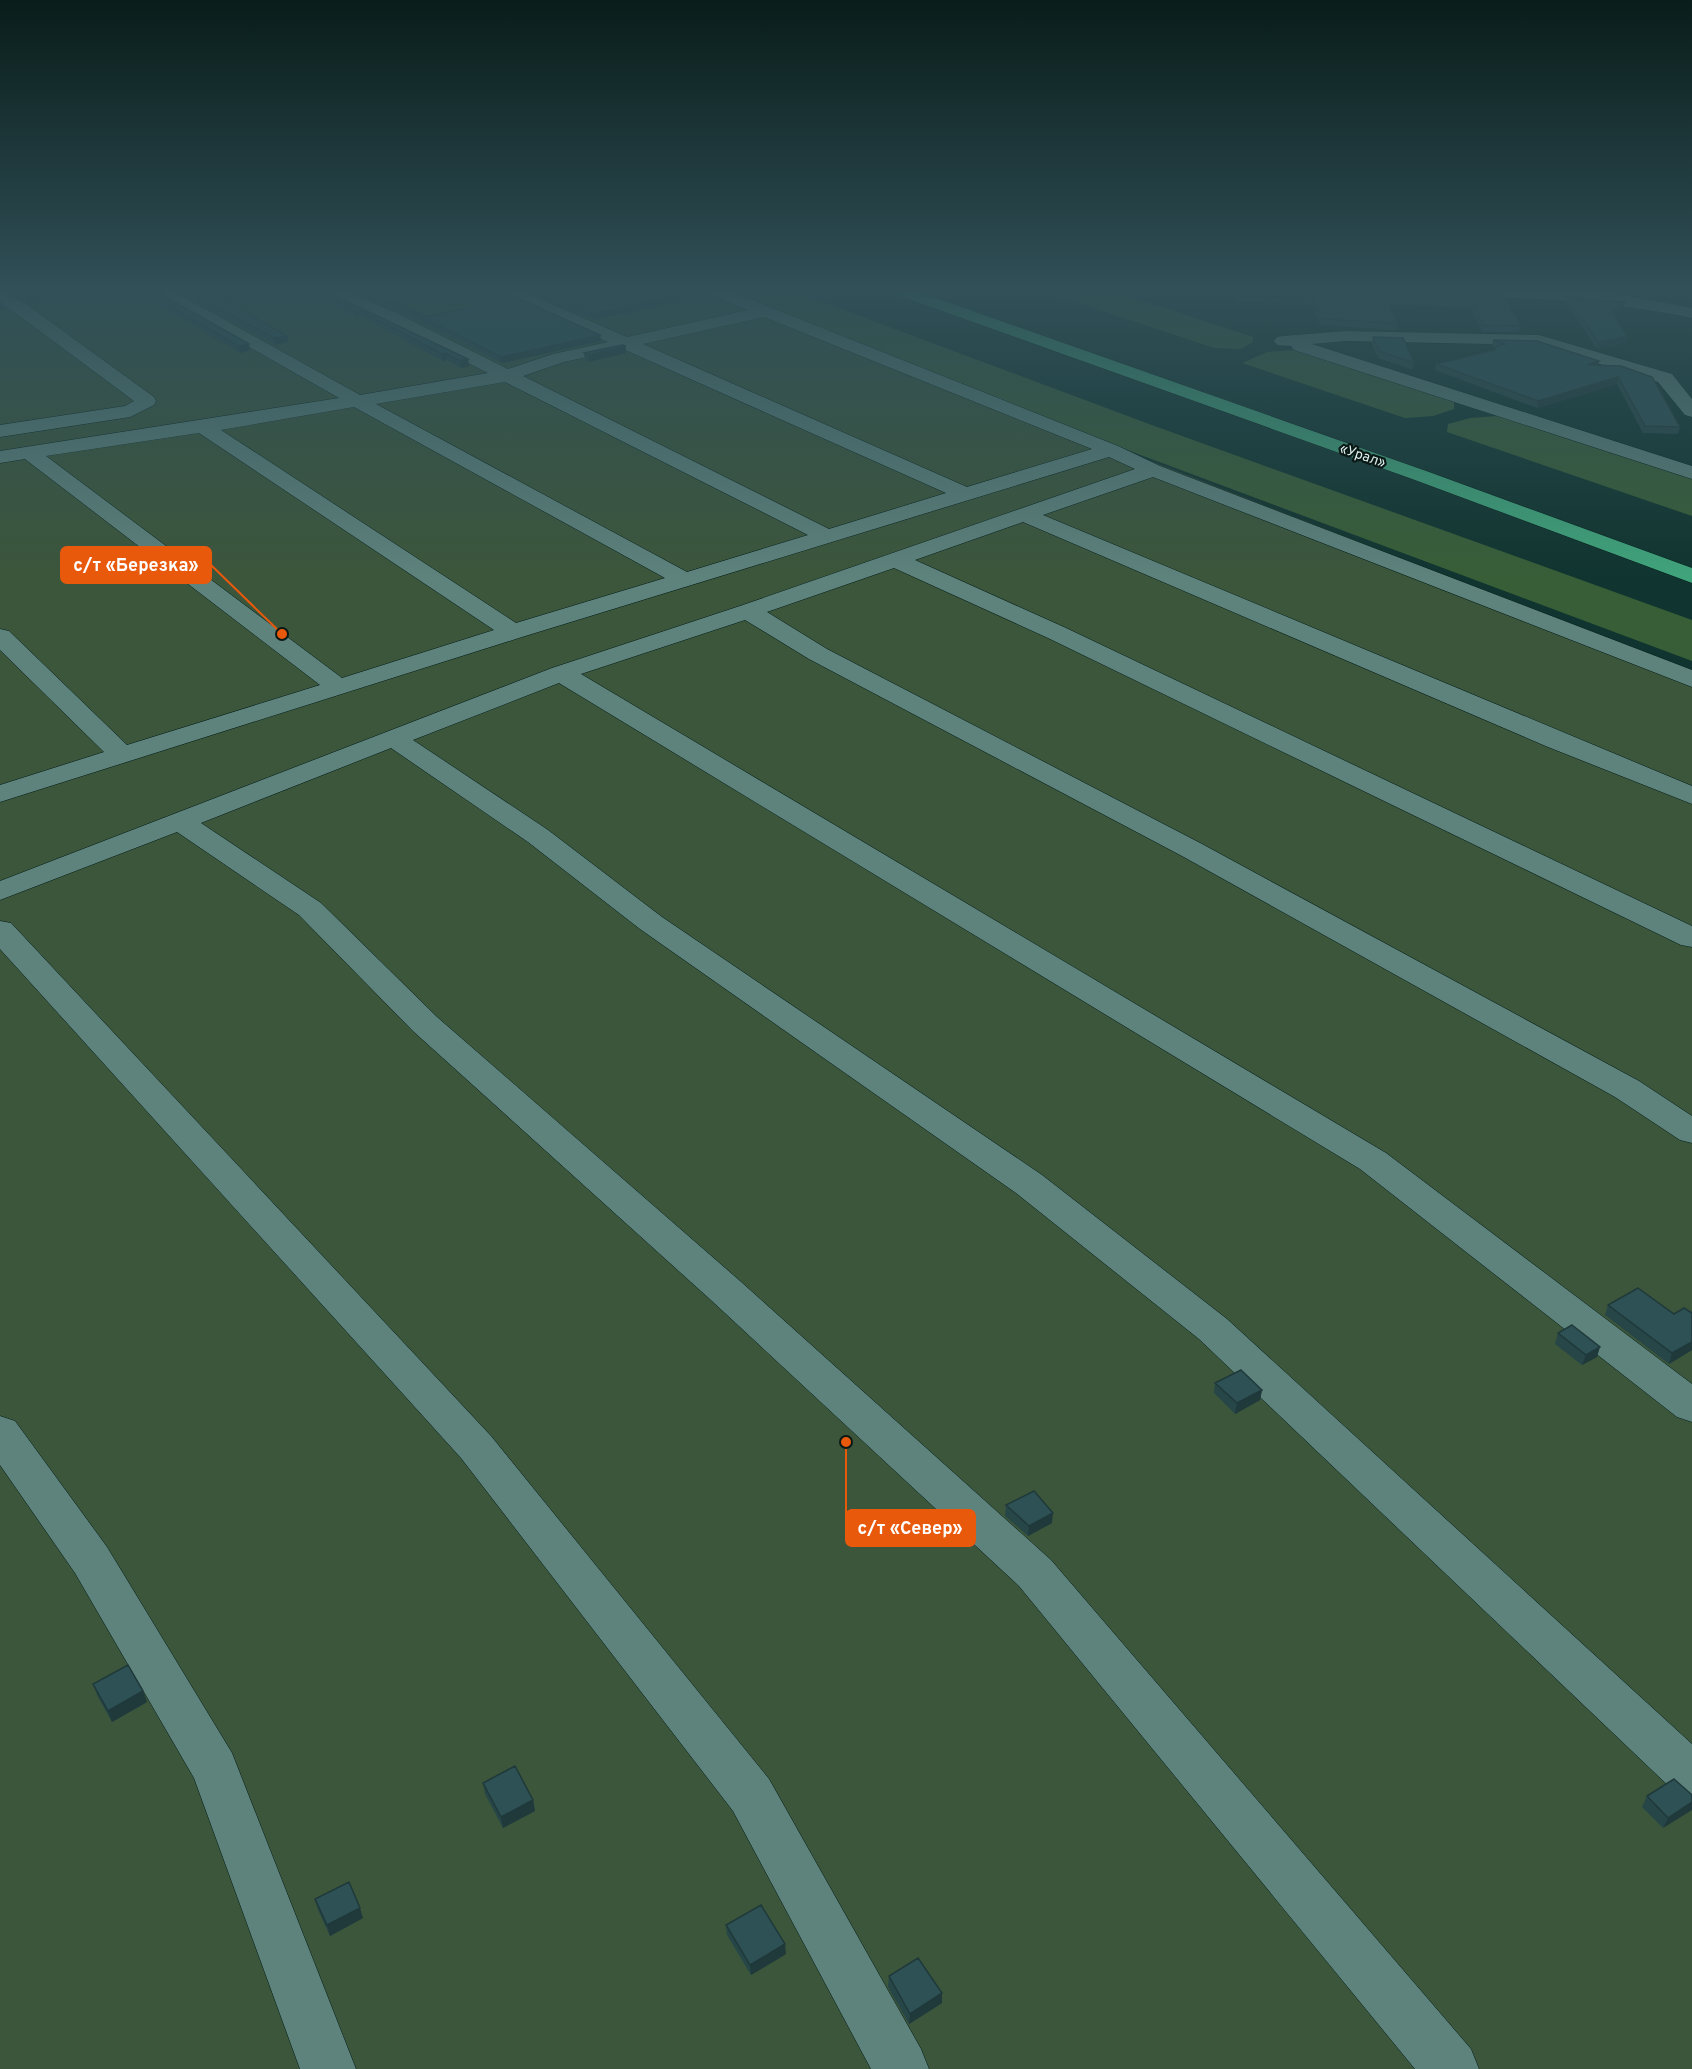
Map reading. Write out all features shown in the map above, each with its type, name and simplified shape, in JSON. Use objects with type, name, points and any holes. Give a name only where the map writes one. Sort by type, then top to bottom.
[{"type":"highway","name":"«Урал»","points":[[1170,387],[1422,476],[1692,576]]},
{"type":"highway","name":"«Урал»","points":[[1195,387],[1692,561]]},
{"type":"street","points":[[0,431],[130,411],[147,400],[128,387]]},
{"type":"street","points":[[331,387],[685,580]]},
{"type":"street","points":[[0,457],[203,427],[446,387]]},
{"type":"street","points":[[527,387],[828,537]]},
{"type":"street","points":[[721,387],[967,495]]},
{"type":"street","points":[[954,387],[1111,450],[1153,470],[1692,679]]},
{"type":"street","points":[[1424,387],[1692,473]]},
{"type":"street","points":[[1672,387],[1692,411]]},
{"type":"street","points":[[203,427],[513,632]]},
{"type":"street","points":[[0,794],[513,632],[1111,450]]},
{"type":"street","points":[[29,453],[340,688]]},
{"type":"street","points":[[0,891],[561,673],[748,611],[1153,470]]},
{"type":"street","points":[[1024,515],[1692,796]]},
{"type":"street","points":[[896,560],[1057,633],[1692,938]]},
{"type":"street","points":[[748,611],[818,654],[1192,850],[1586,1066],[1627,1089],[1692,1132]]},
{"type":"street","points":[[0,636],[123,756]]},
{"type":"street","points":[[561,673],[1372,1161],[1692,1406]]},
{"type":"street","points":[[393,738],[538,836],[651,923],[1029,1184],[1204,1322],[1692,1776]]},
{"type":"street","points":[[179,821],[310,909],[425,1024],[726,1291],[1035,1573],[1451,2069]]},
{"type":"street","points":[[0,930],[476,1447],[752,1795],[901,2069]]},
{"type":"street","points":[[0,1432],[91,1560],[215,1769],[328,2069]]},
{"type":"green space","points":[[0,387],[963,387],[1692,671],[1692,2069],[0,2069]]},
{"type":"green space","points":[[969,387],[1049,387],[1692,620],[1692,661],[1138,454]]},
{"type":"green space","points":[[1312,387],[1406,387],[1454,402],[1454,409],[1433,416],[1405,418]]},
{"type":"green space","points":[[1498,416],[1692,479],[1692,516],[1447,432],[1448,424],[1470,418]]},
{"type":"building","points":[[1498,387],[1586,387],[1538,401]]},
{"type":"building","points":[[1623,387],[1657,387],[1680,427],[1645,426]]},
{"type":"building","points":[[1638,1288],[1674,1314],[1684,1308],[1692,1313],[1692,1342],[1672,1353],[1608,1305]]},
{"type":"building","points":[[1572,1325],[1600,1347],[1586,1355],[1558,1333]]},
{"type":"building","points":[[1241,1370],[1262,1390],[1237,1403],[1215,1383]]},
{"type":"building","points":[[1034,1491],[1053,1513],[1029,1526],[1006,1505]]},
{"type":"building","points":[[128,1665],[143,1691],[108,1711],[93,1684]]},
{"type":"building","points":[[515,1766],[533,1800],[501,1817],[483,1783]]},
{"type":"building","points":[[1674,1779],[1692,1795],[1692,1802],[1668,1818],[1647,1796]]},
{"type":"building","points":[[349,1882],[360,1908],[327,1925],[315,1899]]},
{"type":"building","points":[[761,1905],[785,1944],[750,1965],[726,1925]]},
{"type":"building","points":[[918,1958],[942,1993],[910,2014],[889,1976]]},
{"type":"place","name":"с/т «Березка»","points":[[282,634]]},
{"type":"place","name":"с/т «Север»","points":[[846,1442]]}]
